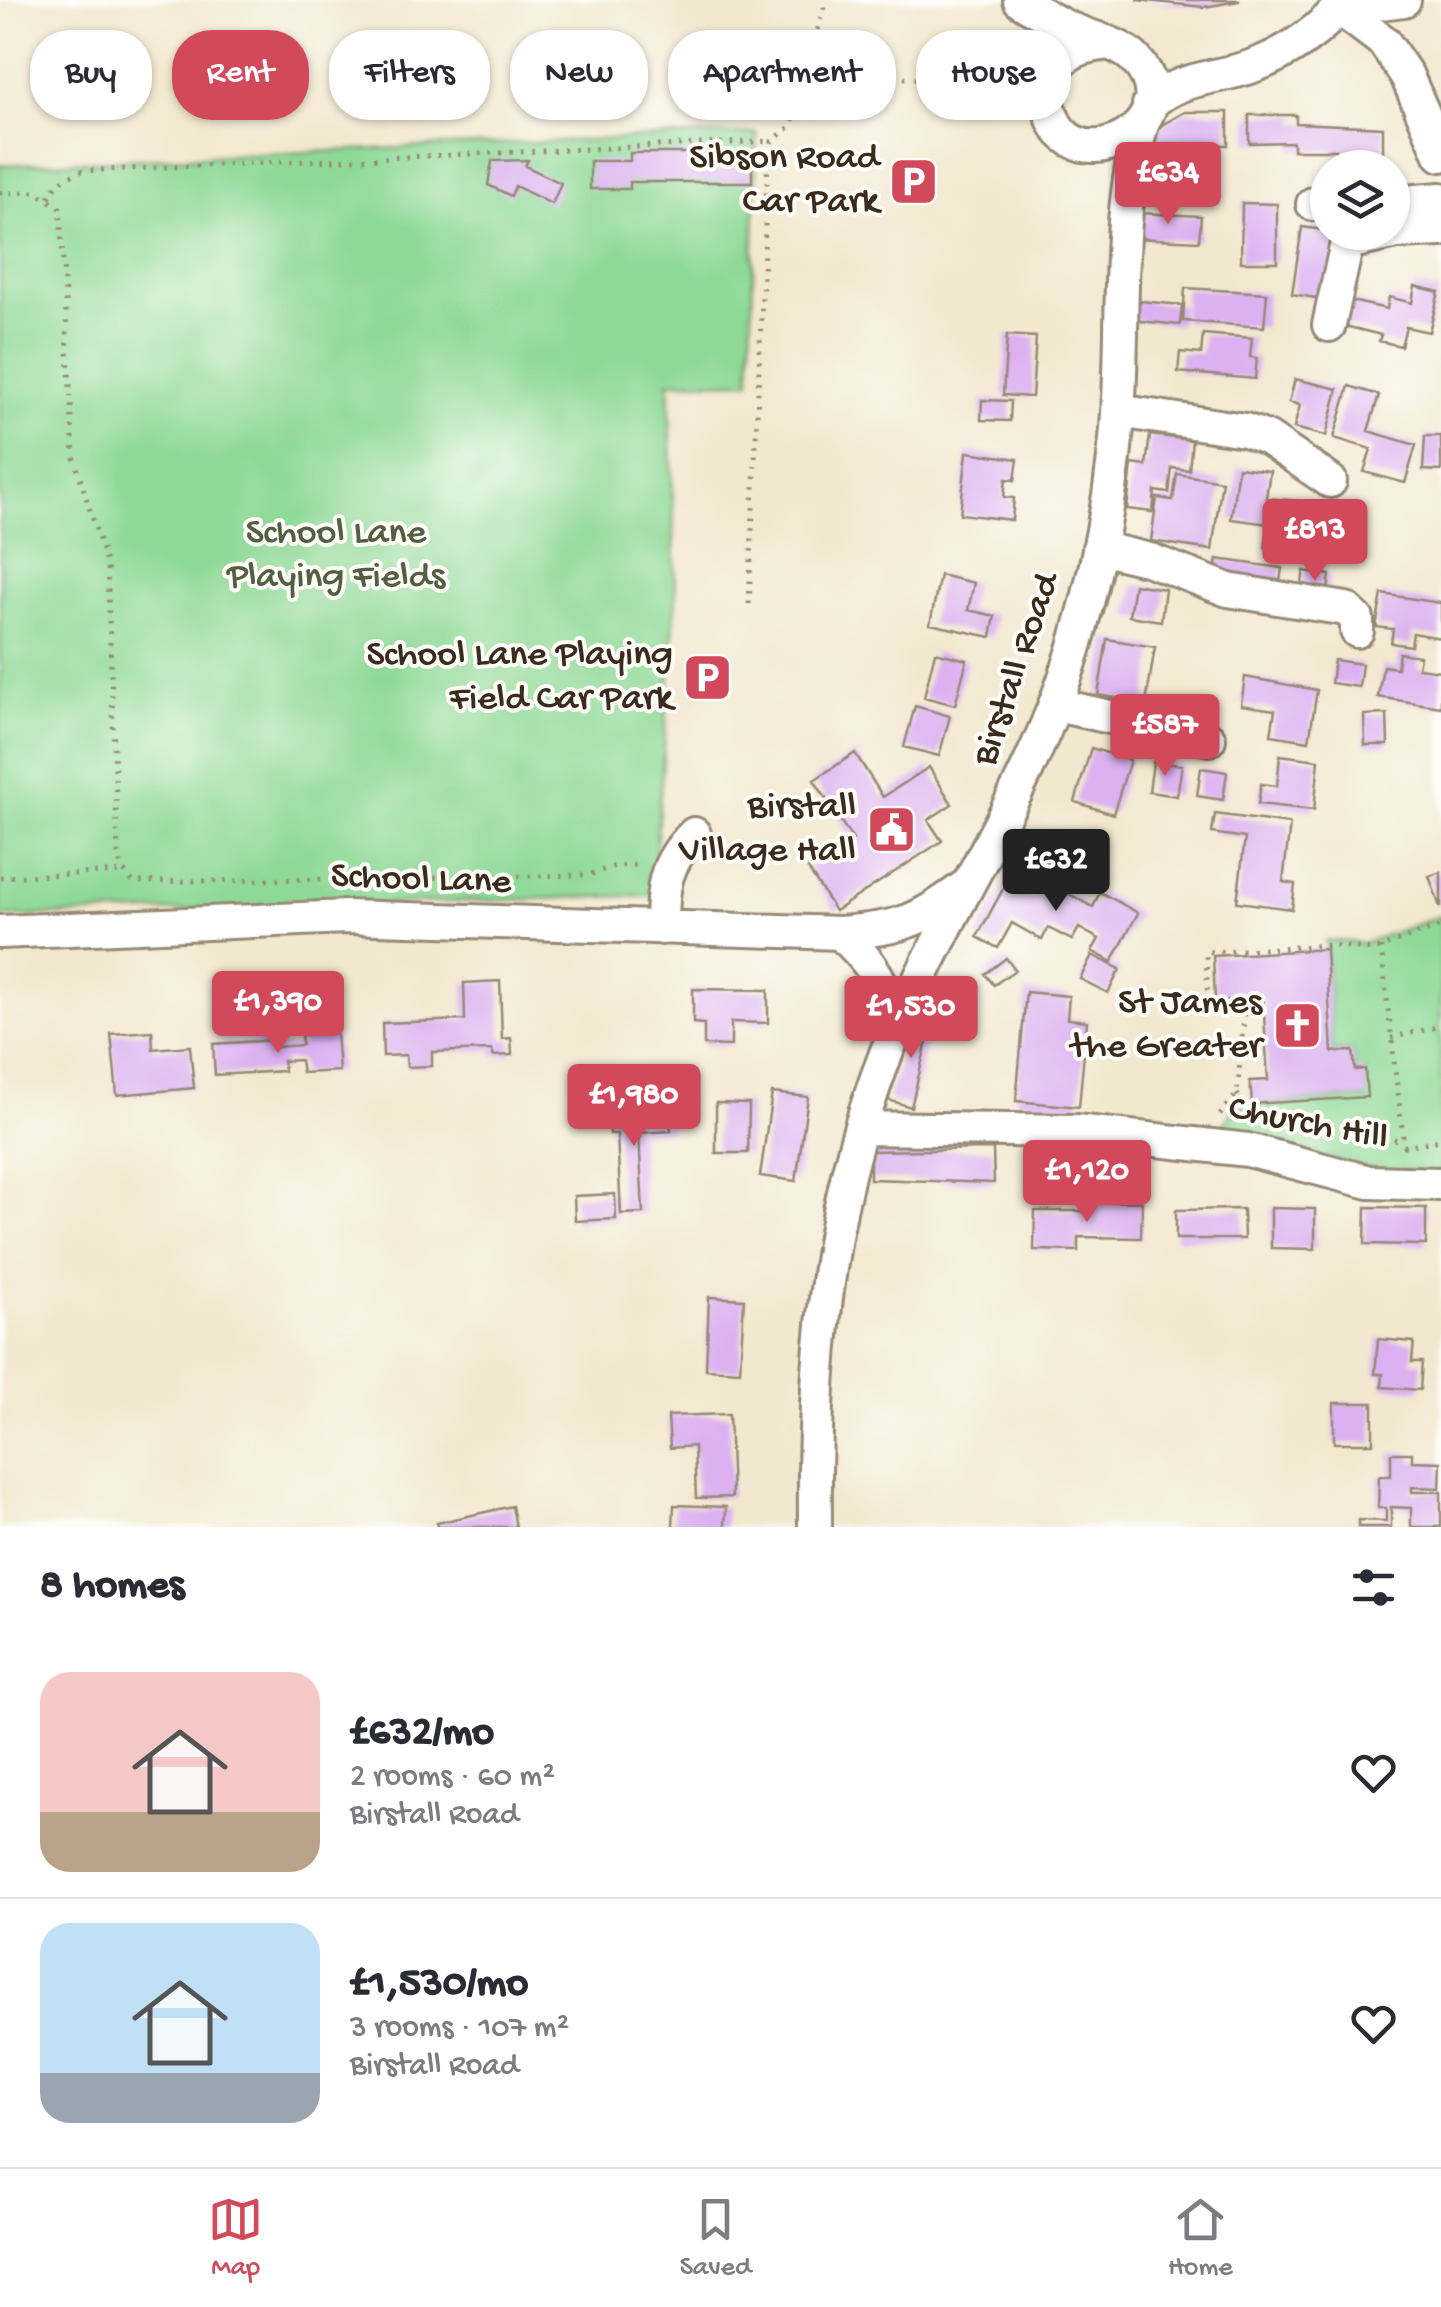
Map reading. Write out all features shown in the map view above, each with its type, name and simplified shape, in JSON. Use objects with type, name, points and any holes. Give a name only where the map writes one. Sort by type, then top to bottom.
[{"type":"street","points":[[1018,0],[1103,44],[1121,48],[1136,59],[1212,74]]},
{"type":"street","points":[[1018,0],[1032,30]]},
{"type":"street","points":[[1053,120],[1068,138],[1085,145],[1123,142],[1164,91],[1212,74],[1249,68],[1284,51],[1342,4],[1404,0]]},
{"type":"street","points":[[1342,4],[1384,42],[1407,76],[1441,155]]},
{"type":"street","points":[[1071,51],[1103,44]]},
{"type":"street","points":[[1136,59],[1150,87],[1146,113]]},
{"type":"street","name":"Birstall Road","points":[[814,1527],[814,1456],[824,1291],[837,1213],[861,1128],[897,1026],[1032,765],[1056,705],[1099,548],[1118,411],[1125,221],[1132,157],[1146,113]]},
{"type":"street","name":"Birstall Road","points":[[1085,145],[1113,186],[1125,221]]},
{"type":"street","points":[[1410,201],[1441,198]]},
{"type":"street","points":[[1329,325],[1347,243],[1397,232],[1441,230]]},
{"type":"street","points":[[1118,411],[1244,430],[1267,438],[1330,481]]},
{"type":"street","points":[[1099,548],[1150,560],[1228,590],[1346,609],[1356,619],[1356,632]]},
{"type":"street","points":[[1056,705],[1210,739]]},
{"type":"street","points":[[662,928],[662,885],[668,866],[694,834]]},
{"type":"street","name":"School Lane","points":[[0,932],[347,916],[840,933],[923,918],[973,880]]},
{"type":"street","points":[[840,933],[868,958],[885,983],[897,1026]]},
{"type":"street","name":"Church Hill","points":[[861,1128],[1075,1131],[1248,1150],[1369,1182],[1441,1184]]},
{"type":"path","points":[[819,30],[826,0]]},
{"type":"path","points":[[49,197],[59,182],[80,171],[772,142],[793,120]]},
{"type":"path","points":[[749,604],[772,142]]},
{"type":"path","points":[[0,193],[36,192],[49,197],[60,208],[74,457],[107,566],[118,854],[121,867],[134,882],[589,875],[615,866],[668,866]]},
{"type":"path","points":[[0,878],[123,872]]},
{"type":"path","points":[[1197,1144],[1237,1094],[1245,1007],[1208,1008],[1206,952],[1332,945],[1381,947],[1441,926]]},
{"type":"path","points":[[1381,947],[1404,1146],[1441,1140]]},
{"type":"path","points":[[1392,1038],[1441,1026]]},
{"type":"path","points":[[1237,1094],[1248,1110],[1404,1140]]},
{"type":"green space","name":"School Lane Playing Fields","points":[[757,133],[750,381],[669,382],[676,597],[652,895],[0,917],[0,165]]},
{"type":"green space","points":[[1441,916],[1441,1172],[1364,1168],[1220,1129],[1235,1109],[1252,1104],[1366,1097],[1365,1070],[1355,1070],[1353,1051],[1332,1052],[1326,940],[1364,943]]},
{"type":"building","points":[[1137,0],[1239,0],[1239,1],[1204,7]]},
{"type":"building","points":[[1185,112],[1228,112],[1228,145],[1184,144],[1183,173],[1153,171],[1153,130]]},
{"type":"building","points":[[1249,115],[1296,115],[1296,123],[1383,127],[1383,150],[1293,150],[1293,142],[1249,143]]},
{"type":"building","points":[[630,153],[752,153],[752,182],[630,182],[630,189],[590,189],[590,161],[630,161]]},
{"type":"building","points":[[528,160],[525,166],[561,183],[552,204],[515,186],[511,196],[488,185],[492,161]]},
{"type":"building","points":[[1242,203],[1277,204],[1277,262],[1241,262]]},
{"type":"building","points":[[1137,213],[1201,216],[1199,241],[1135,238]]},
{"type":"building","points":[[1302,227],[1310,228],[1310,250],[1335,250],[1328,300],[1292,294]]},
{"type":"building","points":[[1415,286],[1439,292],[1429,332],[1406,327],[1401,346],[1379,341],[1381,335],[1341,325],[1347,300],[1387,309],[1389,297],[1412,303]]},
{"type":"building","points":[[1185,288],[1267,293],[1264,327],[1183,321]]},
{"type":"building","points":[[1131,300],[1182,305],[1180,325],[1130,320]]},
{"type":"building","points":[[1203,334],[1252,338],[1250,357],[1257,358],[1255,379],[1178,372],[1180,352],[1201,354]]},
{"type":"building","points":[[1007,335],[1036,337],[1032,397],[1003,395]]},
{"type":"building","points":[[1295,379],[1338,389],[1326,436],[1294,428],[1300,405],[1289,402]]},
{"type":"building","points":[[1349,386],[1379,395],[1368,431],[1416,445],[1405,483],[1364,472],[1371,449],[1334,438]]},
{"type":"building","points":[[982,400],[1011,401],[1010,421],[981,420]]},
{"type":"building","points":[[1150,435],[1192,440],[1189,470],[1172,468],[1169,493],[1155,491],[1153,512],[1127,509],[1132,464],[1146,466]]},
{"type":"building","points":[[1425,436],[1441,436],[1441,471],[1423,470]]},
{"type":"building","points":[[967,452],[1018,459],[1015,480],[1006,479],[1004,497],[1014,498],[1012,520],[960,514]]},
{"type":"building","points":[[1238,467],[1270,471],[1266,498],[1363,507],[1360,534],[1297,521],[1292,552],[1265,548],[1269,524],[1231,519]]},
{"type":"building","points":[[1177,474],[1222,481],[1212,550],[1151,541],[1157,498],[1173,500]]},
{"type":"building","points":[[1217,559],[1282,568],[1279,589],[1214,580]]},
{"type":"building","points":[[1304,571],[1330,575],[1327,597],[1300,593]]},
{"type":"building","points":[[940,575],[974,583],[968,610],[995,616],[991,637],[930,624]]},
{"type":"building","points":[[1134,584],[1165,589],[1161,621],[1129,616]]},
{"type":"building","points":[[1382,594],[1441,603],[1441,638],[1413,633],[1411,646],[1391,643],[1393,629],[1376,627]]},
{"type":"building","points":[[1107,639],[1155,647],[1146,703],[1098,695]]},
{"type":"building","points":[[935,652],[967,660],[955,705],[924,697]]},
{"type":"building","points":[[1399,653],[1420,656],[1418,668],[1441,671],[1441,707],[1378,697],[1383,666],[1397,668]]},
{"type":"building","points":[[1334,660],[1362,664],[1359,687],[1331,683]]},
{"type":"building","points":[[1245,677],[1317,690],[1309,741],[1271,735],[1275,710],[1241,705]]},
{"type":"building","points":[[915,706],[950,716],[939,756],[904,747]]},
{"type":"building","points":[[1387,714],[1388,745],[1365,745],[1364,715]]},
{"type":"building","points":[[1091,748],[1130,760],[1113,814],[1075,802]]},
{"type":"building","name":"Birstall Village Hall","points":[[855,753],[883,797],[929,767],[952,804],[928,820],[942,841],[835,911],[808,869],[853,840],[814,780]]},
{"type":"building","points":[[1280,755],[1319,760],[1314,810],[1258,804],[1261,784],[1277,786]]},
{"type":"building","points":[[1153,762],[1182,765],[1177,796],[1149,792]]},
{"type":"building","points":[[1201,768],[1227,772],[1223,800],[1197,796]]},
{"type":"building","points":[[1215,814],[1290,824],[1283,882],[1295,884],[1292,909],[1237,902],[1245,838],[1212,833]]},
{"type":"building","points":[[1016,865],[1093,907],[1100,892],[1138,913],[1112,962],[1092,951],[1099,939],[1079,928],[1072,940],[1048,928],[1042,940],[1012,923],[998,948],[977,937]]},
{"type":"building","points":[[1441,872],[1441,907],[1440,907],[1429,876]]},
{"type":"building","name":"St James the Greater","points":[[1326,949],[1332,1052],[1353,1051],[1355,1070],[1365,1069],[1367,1097],[1252,1104],[1250,1081],[1268,1080],[1263,998],[1215,1001],[1213,956]]},
{"type":"building","points":[[1092,955],[1120,969],[1108,993],[1080,979]]},
{"type":"building","points":[[1006,958],[1015,970],[994,985],[985,974]]},
{"type":"building","points":[[500,981],[502,1039],[511,1038],[512,1055],[493,1056],[492,1050],[432,1052],[432,1066],[407,1067],[406,1055],[383,1056],[382,1023],[465,1020],[464,983]]},
{"type":"building","points":[[693,989],[768,990],[768,1023],[731,1022],[731,1046],[704,1045],[704,1024],[693,1023]]},
{"type":"building","points":[[1026,992],[1069,996],[1067,1019],[1087,1021],[1079,1107],[1016,1101]]},
{"type":"building","points":[[915,1012],[933,1017],[911,1107],[888,1100]]},
{"type":"building","points":[[152,1031],[153,1049],[190,1046],[194,1088],[117,1095],[111,1034]]},
{"type":"building","points":[[336,1032],[339,1071],[302,1073],[300,1060],[283,1061],[284,1071],[215,1075],[213,1044],[277,1040],[277,1047],[302,1045],[301,1035]]},
{"type":"building","points":[[772,1093],[808,1097],[796,1181],[760,1176]]},
{"type":"building","points":[[716,1103],[749,1104],[748,1153],[716,1153]]},
{"type":"building","points":[[669,1107],[671,1131],[639,1133],[643,1213],[621,1214],[617,1134],[610,1134],[609,1110]]},
{"type":"building","points":[[993,1149],[994,1183],[870,1179],[870,1151]]},
{"type":"building","points":[[615,1194],[616,1219],[575,1221],[574,1196]]},
{"type":"building","points":[[1082,1201],[1142,1202],[1141,1238],[1078,1237],[1078,1251],[1034,1250],[1035,1211],[1082,1211]]},
{"type":"building","points":[[1366,1207],[1426,1208],[1426,1245],[1365,1244]]},
{"type":"building","points":[[1271,1208],[1315,1209],[1315,1249],[1271,1248]]},
{"type":"building","points":[[1243,1209],[1244,1239],[1176,1239],[1176,1210]]},
{"type":"building","points":[[709,1297],[744,1299],[740,1371],[706,1369]]},
{"type":"building","points":[[1378,1339],[1414,1342],[1412,1362],[1422,1362],[1420,1390],[1382,1387],[1383,1374],[1375,1374]]},
{"type":"building","points":[[1334,1403],[1373,1403],[1373,1443],[1334,1443]]},
{"type":"building","points":[[729,1414],[732,1497],[696,1498],[694,1446],[670,1448],[668,1416]]},
{"type":"building","points":[[1391,1453],[1412,1453],[1412,1461],[1441,1462],[1440,1488],[1412,1487],[1412,1492],[1441,1492],[1441,1527],[1411,1527],[1411,1508],[1391,1507],[1391,1527],[1358,1527],[1358,1520],[1386,1521],[1386,1508],[1378,1508],[1379,1476],[1391,1476]]},
{"type":"building","points":[[674,1505],[726,1507],[725,1527],[673,1527]]},
{"type":"building","points":[[512,1506],[516,1527],[438,1527],[437,1523]]},
{"type":"place","name":"Sibson Road Car Park","points":[[914,181]]},
{"type":"place","name":"School Lane Playing Field Car Park","points":[[708,678]]},
{"type":"place","name":"Birstall Village Hall","points":[[891,830]]},
{"type":"place","name":"St James the Greater","points":[[1297,1026]]}]
